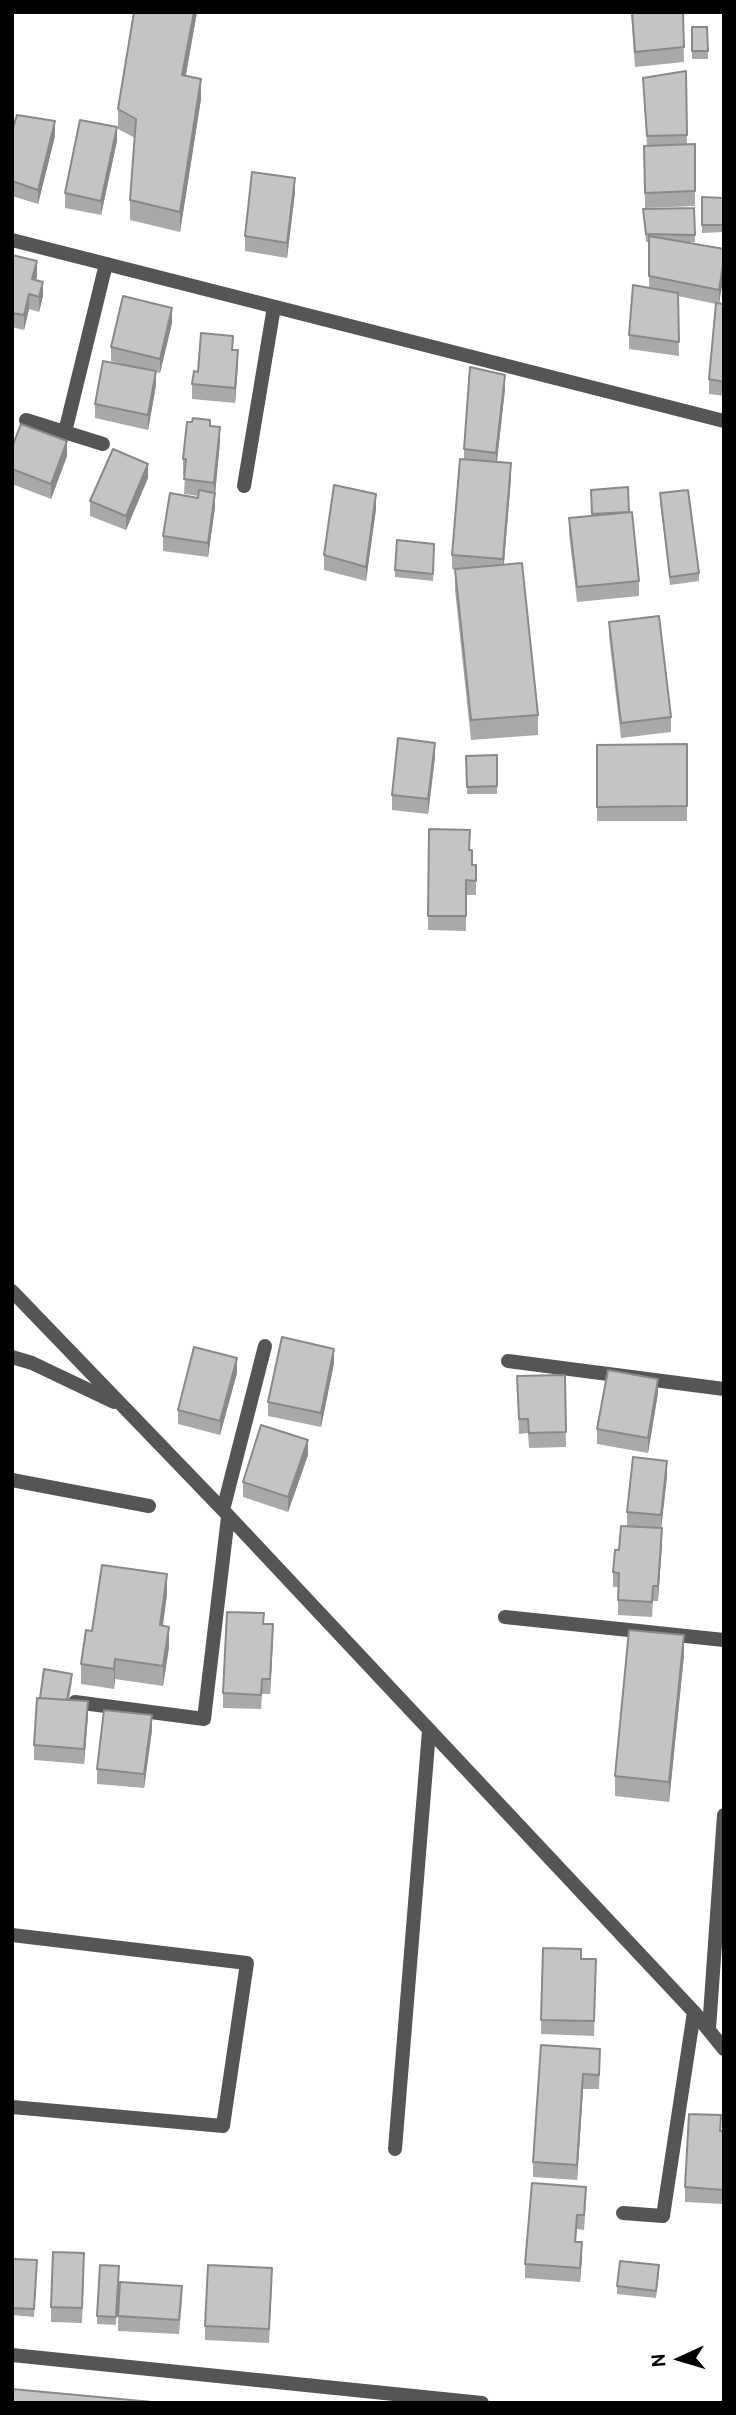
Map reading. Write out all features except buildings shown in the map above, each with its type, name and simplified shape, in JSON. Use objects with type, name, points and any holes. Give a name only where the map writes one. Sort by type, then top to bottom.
[{"type":"street","points":[[12,240],[724,421]]},
{"type":"street","points":[[65,432],[106,264]]},
{"type":"street","points":[[244,486],[274,307]]},
{"type":"street","points":[[26,420],[103,444]]},
{"type":"street","points":[[12,1291],[125,1407],[694,2012],[724,2049]]},
{"type":"street","points":[[75,1702],[204,1719],[226,1514],[265,1346]]},
{"type":"street","points":[[12,1357],[32,1363],[125,1407]]},
{"type":"street","points":[[508,1362],[724,1389]]},
{"type":"street","points":[[12,1480],[149,1506]]},
{"type":"street","points":[[505,1617],[724,1640]]},
{"type":"street","points":[[395,2149],[429,1731]]},
{"type":"street","points":[[709,2029],[724,1815]]},
{"type":"street","points":[[12,1936],[247,1963],[223,2126],[12,2107]]},
{"type":"street","points":[[623,2213],[663,2217],[694,2012]]},
{"type":"street","points":[[12,2355],[482,2403]]}]
